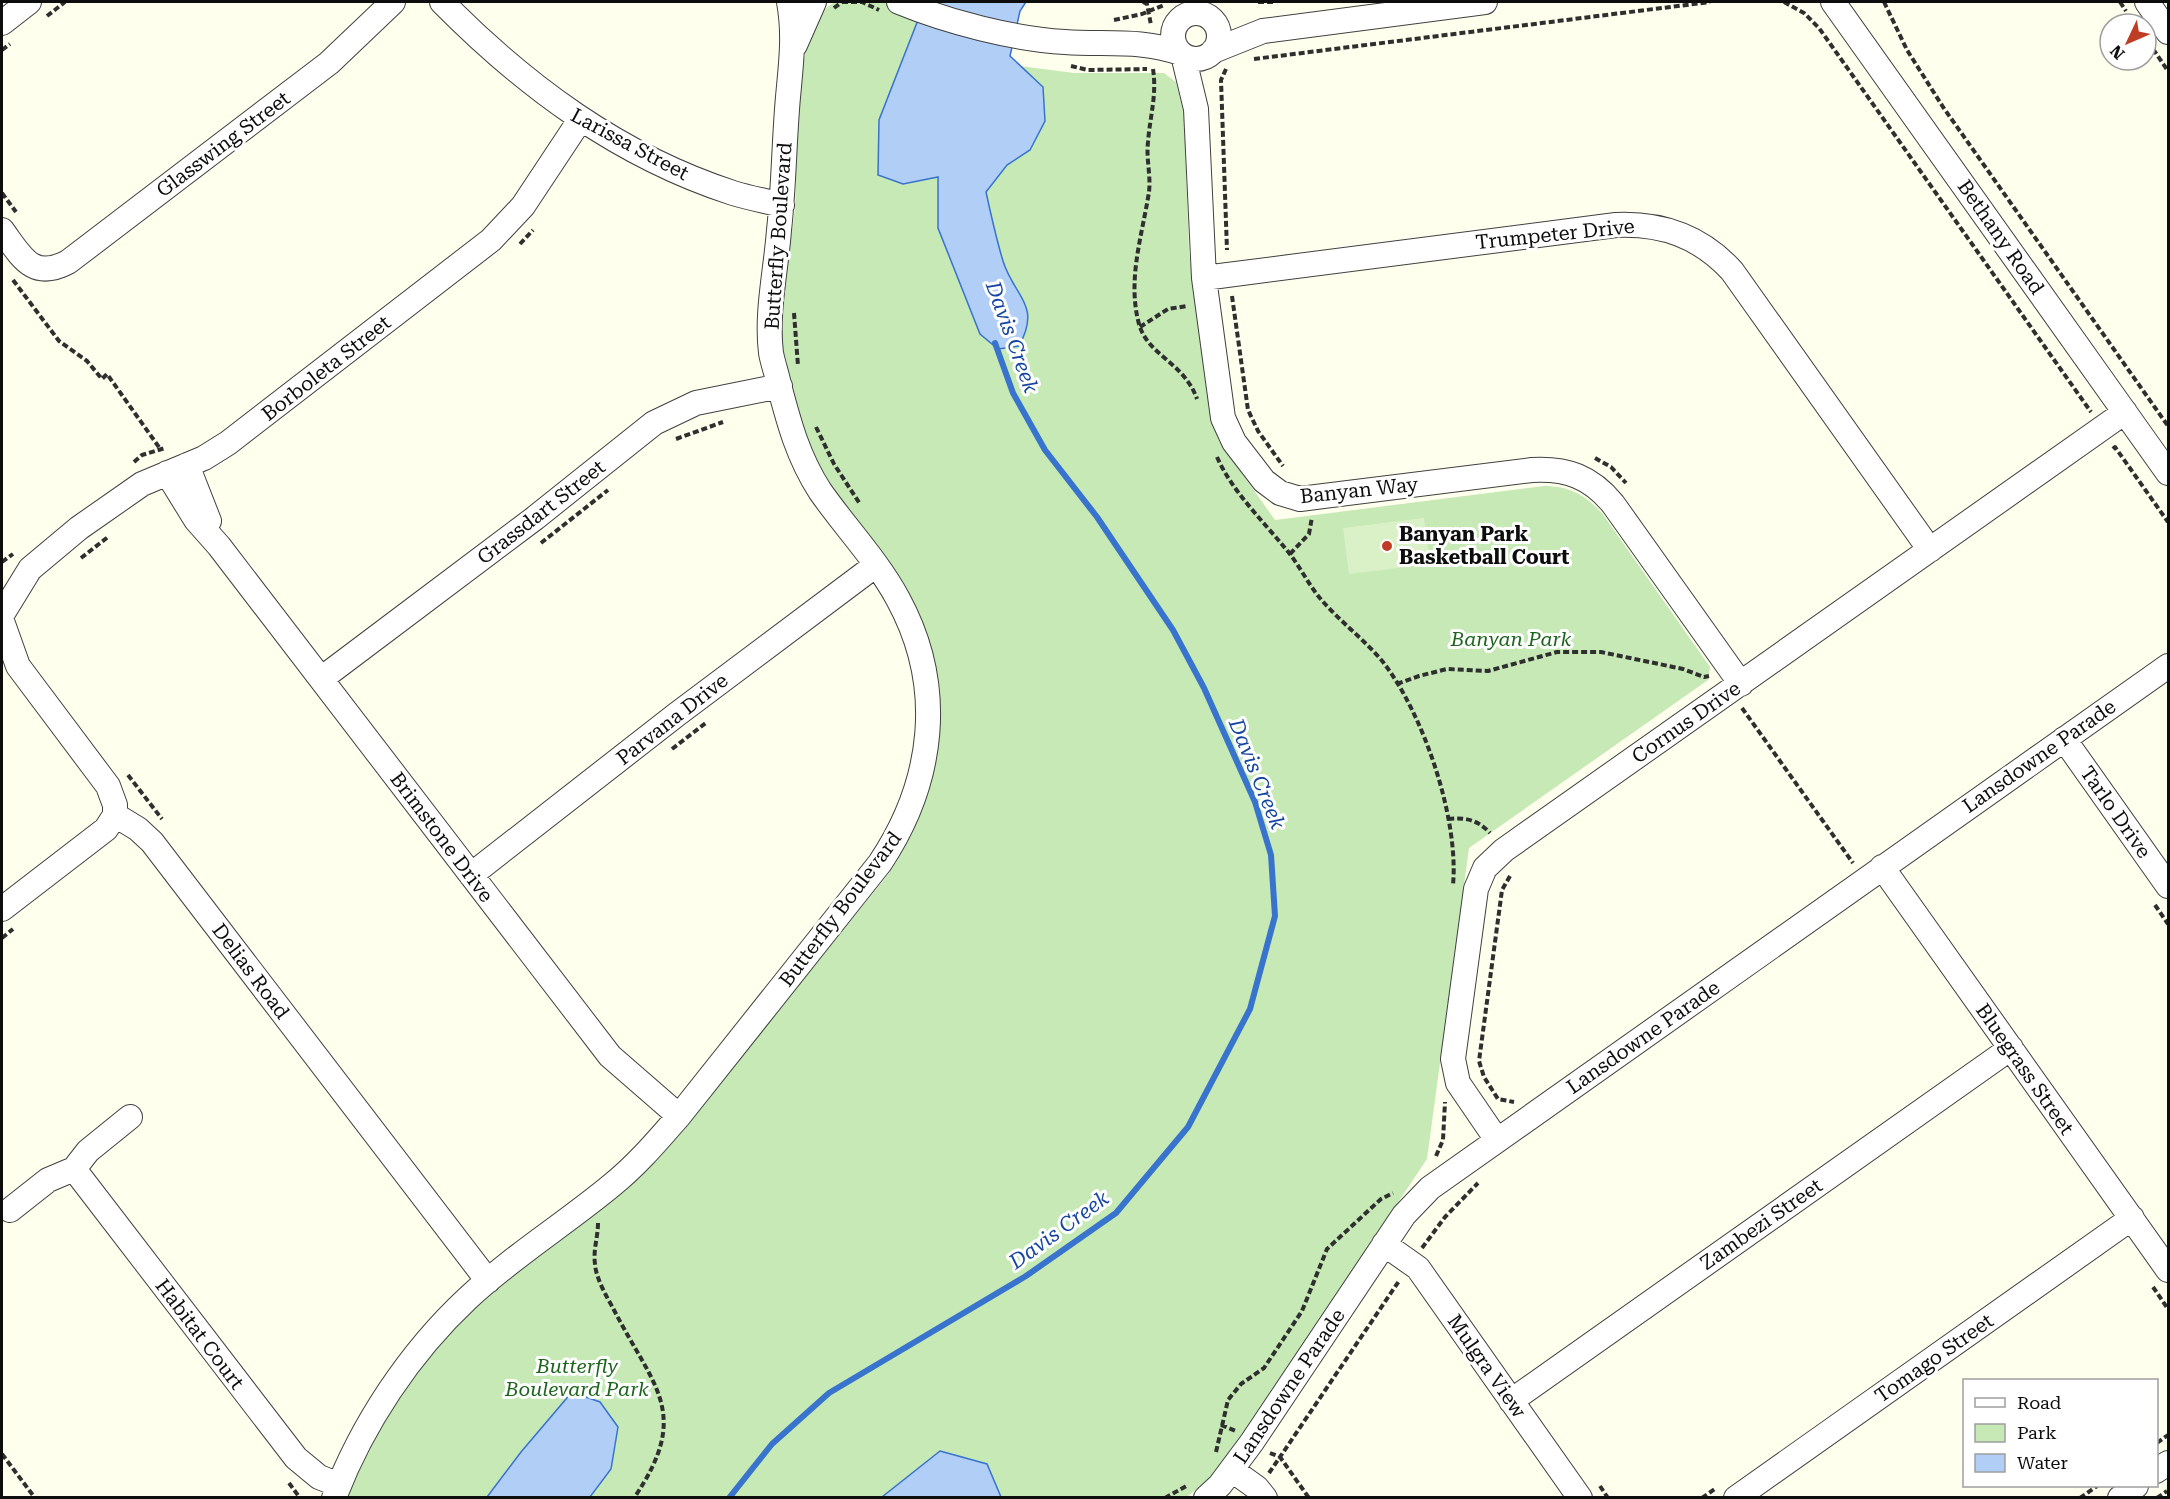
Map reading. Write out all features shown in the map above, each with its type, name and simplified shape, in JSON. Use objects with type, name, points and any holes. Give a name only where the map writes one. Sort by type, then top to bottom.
[{"type":"street","points":[[2,23],[29,2]]},
{"type":"street","name":"Glasswing Street","points":[[11,224],[23,258],[42,269],[51,269],[68,262],[342,52],[393,2]]},
{"type":"street","name":"Larissa Street","points":[[442,2],[507,64],[580,120],[678,172],[735,194],[782,205]]},
{"type":"street","name":"Butterfly Boulevard","points":[[336,1491],[386,1397],[438,1328],[488,1281],[613,1185],[645,1154],[679,1116],[860,890],[891,846],[911,810],[927,745],[925,675],[914,633],[906,614],[876,565],[807,469],[789,428],[771,353],[771,292],[782,205],[788,95],[794,47],[789,2]]},
{"type":"street","points":[[1151,31],[1181,54],[1196,59],[1219,56],[1263,31],[1485,2]]},
{"type":"street","name":"Bethany Road","points":[[1833,2],[2169,473]]},
{"type":"street","points":[[2147,2],[2160,39]]},
{"type":"street","name":"Butterfly Boulevard","points":[[794,47],[822,7]]},
{"type":"street","points":[[894,8],[916,9],[995,31],[1065,42],[1124,42],[1151,31],[1171,13],[1196,12],[1263,31]]},
{"type":"street","points":[[1171,13],[1173,41],[1181,54]]},
{"type":"street","points":[[1210,17],[1218,30],[1219,56]]},
{"type":"street","name":"Banyan Way","points":[[1181,54],[1196,109],[1204,278],[1223,418],[1234,442],[1256,473],[1271,488],[1290,497],[1310,499],[1532,470],[1558,470],[1578,475],[1598,487],[1613,504],[1747,693]]},
{"type":"street","name":"Banyan Way","points":[[1196,109],[1219,56]]},
{"type":"street","name":"Borboleta Street","points":[[2,577],[25,559],[79,528],[172,462],[228,443],[504,228],[523,206],[580,120]]},
{"type":"street","name":"Trumpeter Drive","points":[[1204,278],[1231,286],[1616,225],[1654,225],[1673,231],[1693,239],[1712,251],[1732,271],[1930,550]]},
{"type":"street","name":"Grassdart Street","points":[[321,679],[525,525],[654,423],[696,403],[780,386]]},
{"type":"street","name":"Cornus Drive","points":[[1497,1140],[1458,1083],[1453,1059],[1476,889],[1485,868],[1510,860],[1747,693],[1930,550],[2109,438],[2125,412]]},
{"type":"street","name":"Brimstone Drive","points":[[172,462],[196,520],[219,546],[610,1056],[679,1116]]},
{"type":"street","name":"Borboleta Street","points":[[2,614],[25,559]]},
{"type":"street","name":"Parvana Drive","points":[[471,875],[676,714],[876,565]]},
{"type":"street","points":[[2,614],[10,660],[108,786],[115,805],[114,815],[106,829],[2,909]]},
{"type":"street","name":"Lansdowne Parade","points":[[1200,1489],[1223,1465],[1252,1442],[1404,1215],[1426,1192],[2169,666]]},
{"type":"street","name":"Tarlo Drive","points":[[2064,739],[2169,886]]},
{"type":"street","name":"Delias Road","points":[[114,815],[138,829],[152,842],[488,1281]]},
{"type":"street","name":"Bluegrass Street","points":[[1874,873],[2011,1048],[2132,1218],[2159,1277]]},
{"type":"street","name":"Zambezi Street","points":[[1511,1401],[2011,1048]]},
{"type":"street","points":[[10,1210],[48,1180],[74,1169],[88,1151],[130,1117]]},
{"type":"street","name":"Habitat Court","points":[[74,1169],[296,1458],[336,1491]]},
{"type":"street","name":"Tomago Street","points":[[1736,1497],[2132,1218]]},
{"type":"street","name":"Mulgra View","points":[[1384,1244],[1412,1263],[1580,1497]]},
{"type":"street","points":[[1223,1465],[1261,1493]]},
{"type":"street","points":[[2120,1497],[2133,1487]]},
{"type":"path","points":[[822,7],[842,2],[862,2],[894,8]]},
{"type":"path","points":[[1143,2],[1147,4],[1156,85],[1148,142],[1149,190],[1136,257],[1135,308],[1145,340],[1182,372],[1198,403]]},
{"type":"path","points":[[1258,2],[1275,2]]},
{"type":"path","points":[[1250,60],[1710,2]]},
{"type":"path","points":[[1784,2],[1804,13],[1819,28],[2169,522]]},
{"type":"path","points":[[1884,2],[1907,50],[1937,99],[2169,426]]},
{"type":"path","points":[[1151,31],[1171,13]]},
{"type":"path","points":[[1108,20],[1151,31]]},
{"type":"path","points":[[2160,39],[2169,70]]},
{"type":"path","points":[[1219,56],[1226,69],[1221,80],[1227,253],[1239,252]]},
{"type":"path","points":[[2,193],[11,224]]},
{"type":"path","points":[[7,272],[59,341],[87,361],[102,378],[107,374],[172,462]]},
{"type":"path","points":[[1231,286],[1244,295]]},
{"type":"path","points":[[1231,286],[1248,410],[1258,432],[1286,470]]},
{"type":"path","points":[[794,302],[799,370]]},
{"type":"path","points":[[669,441],[734,419]]},
{"type":"path","points":[[813,422],[834,464],[864,510]]},
{"type":"path","points":[[2106,454],[2109,438]]},
{"type":"path","points":[[172,446],[172,462]]},
{"type":"path","points":[[1212,447],[1228,477],[1290,554],[1320,597],[1383,662],[1398,684],[1429,753],[1444,796],[1455,861],[1453,888]]},
{"type":"path","points":[[1584,453],[1611,467],[1632,490]]},
{"type":"path","points":[[130,465],[142,455],[172,462]]},
{"type":"path","points":[[532,550],[615,485]]},
{"type":"path","points":[[73,564],[110,536]]},
{"type":"path","points":[[2,562],[25,559]]},
{"type":"path","points":[[1398,684],[1447,669],[1488,671],[1557,652],[1601,652],[1683,669],[1704,677],[1716,674]]},
{"type":"path","points":[[1747,693],[1744,710],[1874,873]]},
{"type":"path","points":[[1734,716],[1744,710]]},
{"type":"path","points":[[108,786],[124,769],[168,826]]},
{"type":"path","points":[[1448,819],[1461,817],[1475,820],[1488,830],[1510,860],[1502,890],[1479,1061],[1484,1077],[1498,1099],[1514,1102]]},
{"type":"path","points":[[1435,1160],[1443,1140],[1445,1102],[1441,1093]]},
{"type":"path","points":[[1261,1493],[1280,1457],[1412,1263],[1445,1217],[1486,1176]]},
{"type":"path","points":[[1223,1465],[1228,1400],[1241,1384],[1264,1368],[1302,1311],[1327,1249],[1381,1199],[1401,1189]]},
{"type":"path","points":[[590,1226],[598,1219],[595,1266],[608,1299],[653,1379],[663,1403],[666,1431],[657,1459],[634,1497]]},
{"type":"path","points":[[2159,1277],[2169,1309]]},
{"type":"path","points":[[1252,1442],[1280,1457],[1309,1497]]},
{"type":"path","points":[[2,1454],[35,1497]]},
{"type":"path","points":[[2080,1497],[2094,1487]]},
{"type":"path","points":[[1165,1497],[1200,1489]]},
{"type":"green space","points":[[835,2],[963,2],[1004,64],[1074,73],[1164,73],[1176,82],[1184,114],[1189,252],[1209,409],[1219,441],[1275,520],[1544,486],[1569,490],[1589,501],[1602,513],[1710,667],[1708,680],[1469,848],[1427,1159],[1219,1470],[1187,1497],[347,1498],[389,1414],[425,1362],[466,1315],[489,1294],[623,1190],[665,1151],[887,876],[908,842],[923,806],[934,768],[939,730],[939,691],[932,652],[919,615],[900,580],[834,489],[812,451],[791,394],[782,342],[782,298],[795,208],[797,128],[803,65],[810,37],[820,15]]},
{"type":"green space","points":[[1424,518],[1430,564],[1349,574],[1343,528]]},
{"type":"water","points":[[925,2],[1026,2],[1020,11],[1010,56],[1043,87],[1045,121],[1030,150],[1007,165],[986,192],[1003,261],[1027,310],[1028,320],[1019,346],[998,349],[980,334],[938,228],[938,177],[903,184],[878,175],[879,120]]},
{"type":"water","points":[[572,1392],[600,1402],[618,1427],[611,1469],[590,1497],[487,1497],[521,1452]]},
{"type":"water","points":[[940,1451],[987,1464],[1001,1497],[882,1497]]},
{"type":"waterway","name":"Davis Creek","points":[[729,1498],[772,1444],[829,1393],[1026,1276],[1116,1213],[1188,1127],[1250,1009],[1275,916],[1271,855],[1255,802],[1204,688],[1173,630],[1097,517],[1045,450],[1013,393],[995,343]]},
{"type":"place","name":"Banyan Park Basketball Court","points":[[1387,546]]},
{"type":"park label","name":"Banyan Park","points":[[1511,639]]},
{"type":"park label","name":"Butterfly Boulevard Park","points":[[577,1378]]}]
